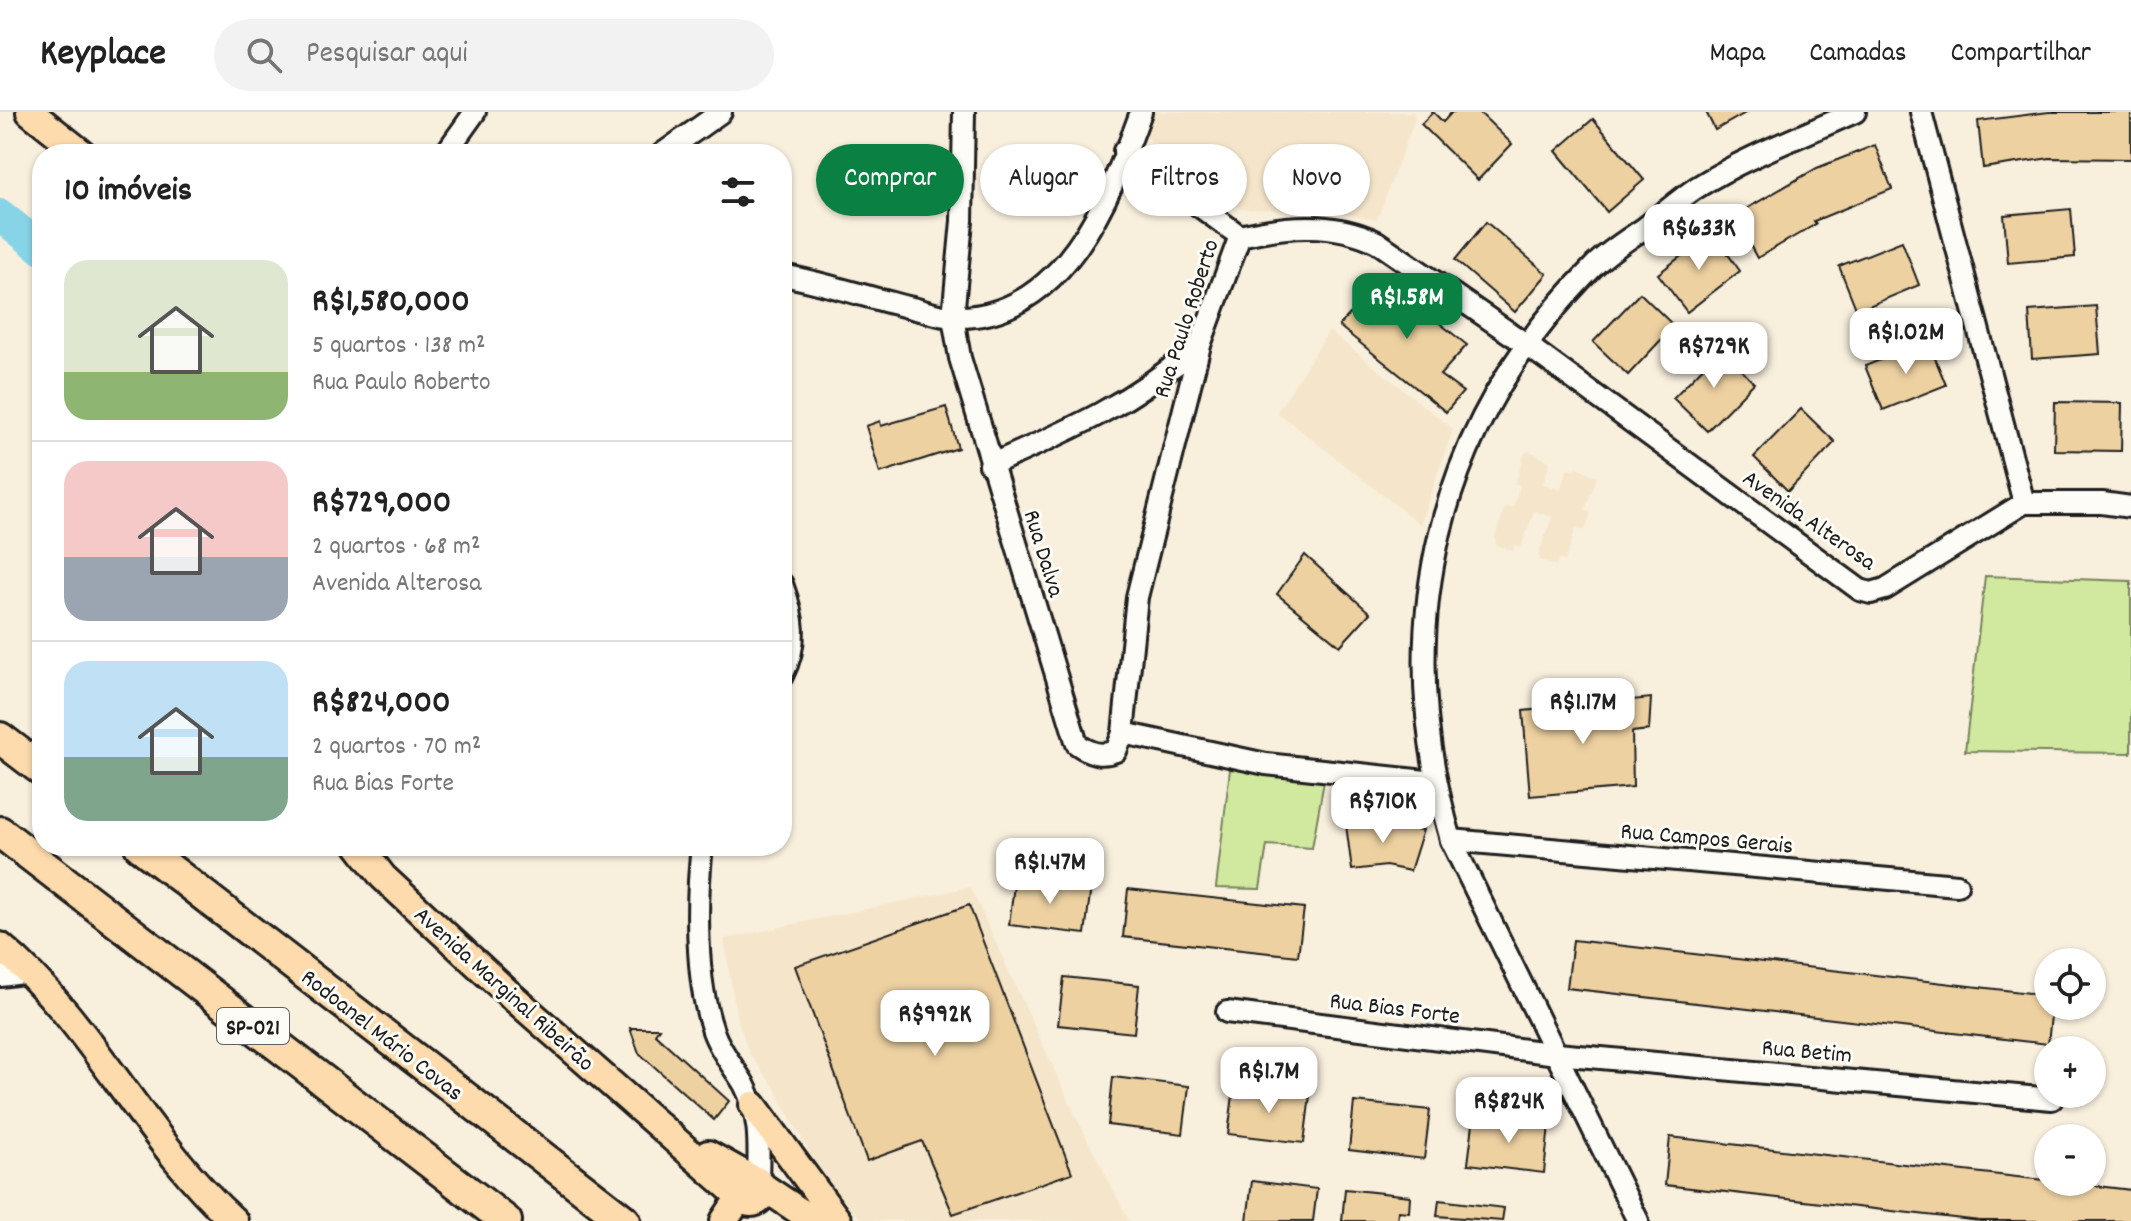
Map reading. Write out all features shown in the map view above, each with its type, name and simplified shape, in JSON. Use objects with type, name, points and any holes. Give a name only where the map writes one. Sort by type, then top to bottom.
[{"type":"highway","points":[[0,738],[32,762]]},
{"type":"highway","name":"SP-021","points":[[0,832],[506,1221]]},
{"type":"highway","name":"Rodoanel Mário Covas","points":[[153,856],[625,1221]]},
{"type":"main road","points":[[30,112],[70,144]]},
{"type":"main road","name":"Avenida Marginal Ribeirão","points":[[367,856],[383,877],[656,1124],[751,1196]]},
{"type":"main road","points":[[0,946],[31,972],[106,1063],[179,1163],[234,1221]]},
{"type":"main road","points":[[753,1105],[838,1221]]},
{"type":"main road","points":[[724,1221],[751,1196]]},
{"type":"main road","points":[[751,1196],[792,1221]]},
{"type":"main road","points":[[751,1196],[814,1221]]},
{"type":"street","points":[[452,144],[475,112]]},
{"type":"street","points":[[676,144],[721,112]]},
{"type":"street","name":"Rua Dalva","points":[[964,112],[962,221],[953,317],[963,373],[1077,744],[1088,752],[1109,753],[1116,751],[1123,733]]},
{"type":"street","points":[[1127,144],[1141,112]]},
{"type":"street","points":[[1638,1221],[1451,840],[1435,782],[1424,676],[1425,602],[1437,536],[1470,447],[1527,345],[1597,263],[1697,188],[1855,112]]},
{"type":"street","points":[[1921,112],[2024,503],[2102,503],[2131,507]]},
{"type":"street","points":[[792,277],[953,317],[1015,306],[1042,289],[1073,253],[1122,155]]},
{"type":"street","points":[[1213,216],[1240,236]]},
{"type":"street","name":"Rua Paulo Roberto","points":[[1123,733],[1137,597],[1200,345],[1240,236],[1276,227],[1330,227],[1356,232],[1377,242],[1527,345]]},
{"type":"street","points":[[990,465],[1078,428],[1126,402],[1200,345]]},
{"type":"street","name":"Avenida Alterosa","points":[[1527,345],[1860,590],[1871,593],[1885,589],[2024,503]]},
{"type":"street","points":[[792,611],[795,639],[792,648]]},
{"type":"street","points":[[1123,733],[1266,764],[1435,782]]},
{"type":"street","name":"Rua Campos Gerais","points":[[1451,840],[1957,885]]},
{"type":"street","points":[[701,856],[699,877],[706,999],[712,1030],[753,1105],[759,1126],[751,1196]]},
{"type":"street","points":[[0,976],[31,972]]},
{"type":"street","name":"Rua Bias Forte","points":[[1227,1012],[1557,1054]]},
{"type":"street","name":"Rua Betim","points":[[1557,1054],[2034,1097]]},
{"type":"shaded area","points":[[1151,112],[1413,112],[1415,119],[1377,220],[1356,216],[1370,216],[1370,144],[1263,144],[1263,209],[1247,209],[1247,144],[1155,144],[1142,134]]},
{"type":"shaded area","points":[[1329,331],[1453,429],[1420,524],[1277,412]]},
{"type":"shaded area","points":[[1530,451],[1550,462],[1543,484],[1560,490],[1568,468],[1576,470],[1577,467],[1597,477],[1585,510],[1591,513],[1585,530],[1576,528],[1565,561],[1559,559],[1556,566],[1540,560],[1538,555],[1552,517],[1534,511],[1521,547],[1515,545],[1513,551],[1496,545],[1495,537],[1505,507],[1513,507],[1520,485],[1515,483],[1525,453]]},
{"type":"shaded area","points":[[970,887],[1078,1121],[1129,1221],[863,1221],[827,1185],[774,1087],[750,1055],[736,1015],[724,939]]},
{"type":"green space","points":[[1985,576],[2131,581],[2131,753],[1965,751]]},
{"type":"green space","points":[[1230,769],[1324,781],[1312,848],[1267,845],[1260,889],[1216,888]]},
{"type":"building","points":[[1433,112],[1443,122],[1452,112],[1479,112],[1512,144],[1478,180],[1421,124]]},
{"type":"building","points":[[1706,112],[1747,112],[1715,130]]},
{"type":"building","points":[[2049,112],[2131,112],[2131,159],[2050,158],[1983,168],[1978,121]]},
{"type":"building","points":[[1593,119],[1644,180],[1607,212],[1556,151]]},
{"type":"building","points":[[1875,145],[1892,189],[1814,221],[1816,224],[1757,258],[1734,216],[1817,168]]},
{"type":"building","points":[[2071,209],[2075,257],[2008,263],[2004,215]]},
{"type":"building","points":[[1486,222],[1547,274],[1515,312],[1455,260]]},
{"type":"building","points":[[1712,232],[1740,271],[1687,312],[1658,274]]},
{"type":"building","points":[[1902,241],[1919,285],[1857,311],[1839,266]]},
{"type":"building","points":[[1383,278],[1467,345],[1440,375],[1463,392],[1446,412],[1339,326]]},
{"type":"building","points":[[1640,293],[1674,326],[1628,375],[1593,342]]},
{"type":"building","points":[[2096,306],[2100,354],[2032,359],[2029,311]]},
{"type":"building","points":[[1928,341],[1946,385],[1883,410],[1865,366]]},
{"type":"building","points":[[1721,349],[1754,383],[1707,431],[1673,398]]},
{"type":"building","points":[[2055,402],[2122,403],[2121,451],[2054,450]]},
{"type":"building","points":[[946,407],[958,448],[880,473],[866,426],[880,421],[881,426]]},
{"type":"building","points":[[1801,409],[1835,442],[1788,491],[1754,457]]},
{"type":"building","points":[[1305,555],[1370,613],[1340,646],[1277,594]]},
{"type":"building","points":[[1651,698],[1649,730],[1632,732],[1633,787],[1530,796],[1523,711]]},
{"type":"building","points":[[1398,819],[1410,829],[1423,830],[1410,871],[1386,866],[1352,870],[1346,825]]},
{"type":"building","points":[[1015,877],[1091,886],[1085,934],[1009,925]]},
{"type":"building","points":[[1128,889],[1304,908],[1298,956],[1123,937]]},
{"type":"building","points":[[969,905],[1072,1173],[953,1214],[922,1141],[867,1161],[795,966]]},
{"type":"building","points":[[1573,940],[2034,993],[2034,1020],[2051,1020],[2049,1036],[2034,1036],[2034,1042],[1567,988]]},
{"type":"building","points":[[1064,977],[1139,985],[1134,1033],[1058,1025]]},
{"type":"building","points":[[630,1028],[659,1028],[655,1034],[729,1101],[714,1120],[639,1053]]},
{"type":"building","points":[[1113,1077],[1189,1086],[1183,1134],[1108,1125]]},
{"type":"building","points":[[1234,1087],[1310,1095],[1304,1143],[1228,1134]]},
{"type":"building","points":[[1354,1102],[1430,1110],[1424,1159],[1349,1150]]},
{"type":"building","points":[[1474,1116],[1549,1125],[1544,1173],[1468,1164]]},
{"type":"building","points":[[1670,1137],[2034,1179],[2034,1196],[2106,1196],[2106,1187],[2131,1190],[2131,1221],[1980,1221],[1665,1185]]},
{"type":"building","points":[[1252,1181],[1317,1189],[1313,1221],[1247,1221]]},
{"type":"building","points":[[1345,1189],[1410,1196],[1409,1212],[1398,1211],[1397,1221],[1342,1221]]},
{"type":"building","points":[[1439,1200],[1504,1208],[1502,1221],[1437,1216]]},
{"type":"waterway","points":[[0,215],[32,241]]}]
